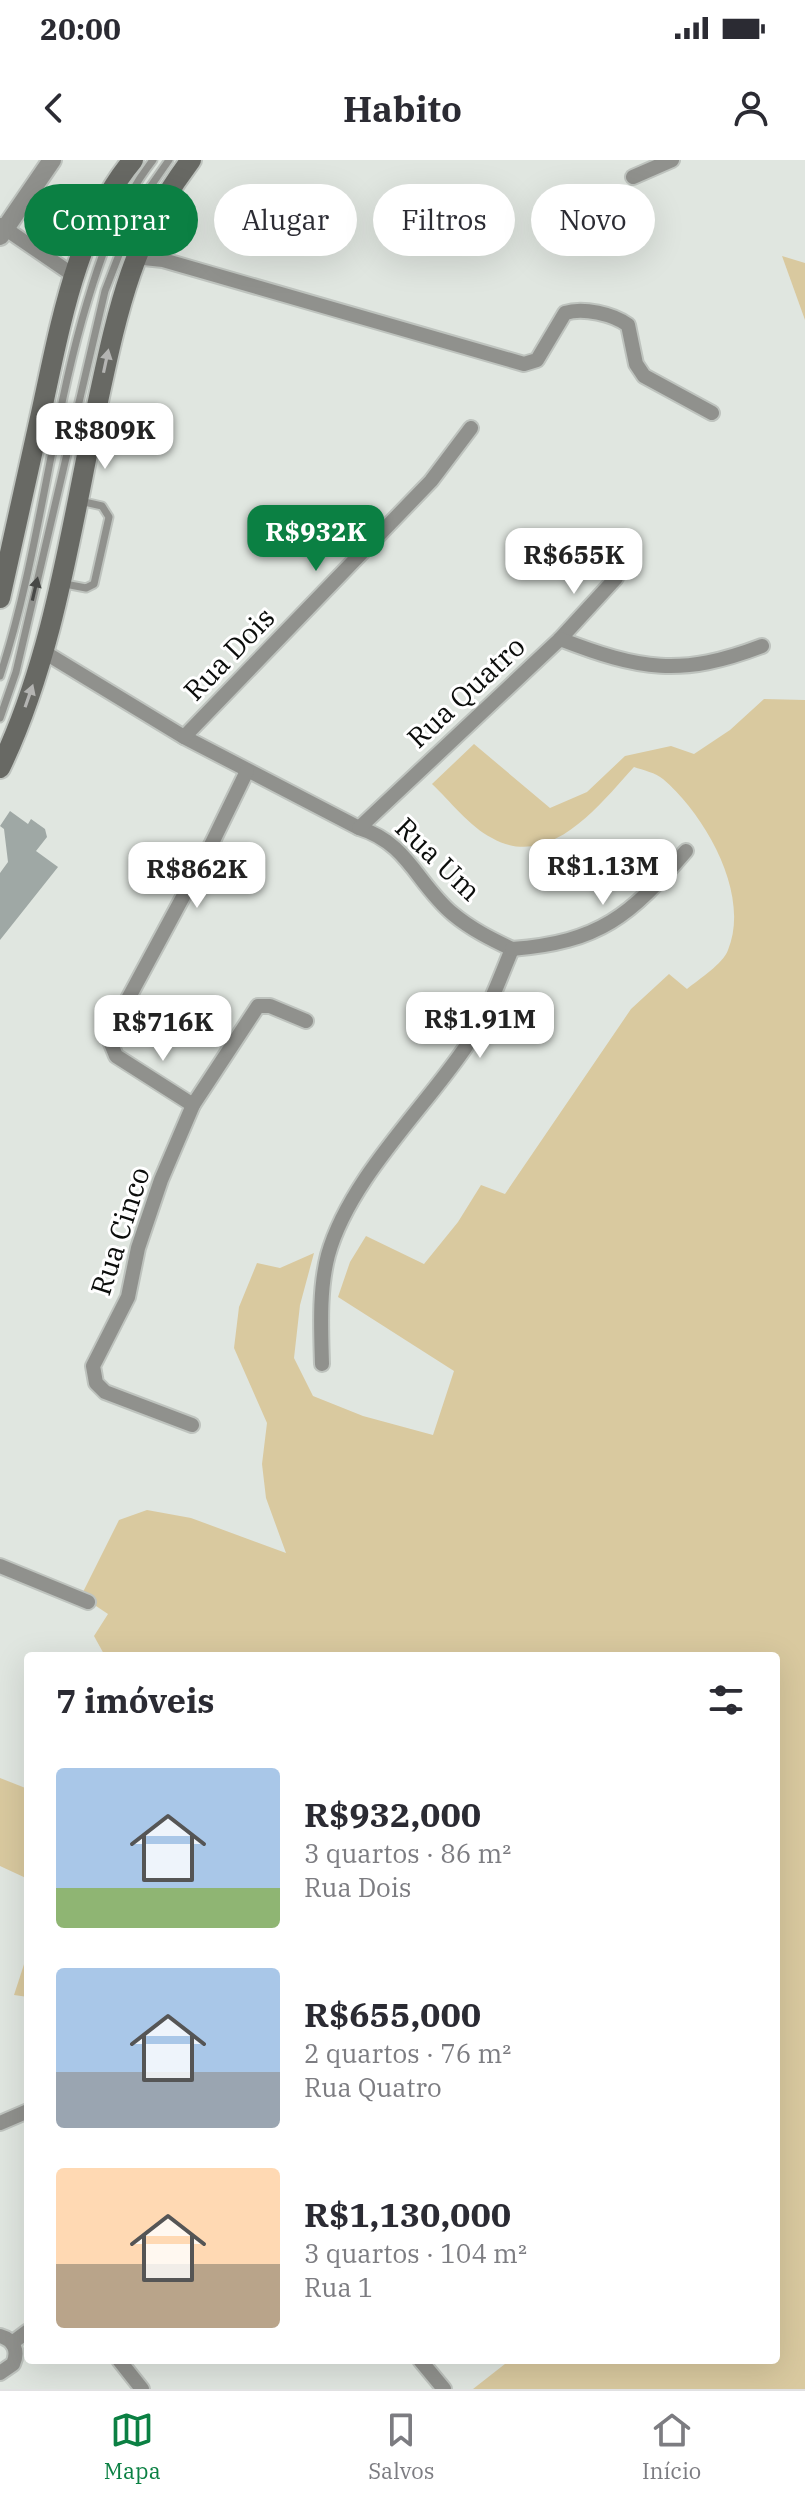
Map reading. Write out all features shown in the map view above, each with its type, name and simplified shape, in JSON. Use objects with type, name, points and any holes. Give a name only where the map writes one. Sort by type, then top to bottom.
[{"type":"main road","points":[[0,598],[55,349],[76,277],[95,221],[133,160]]},
{"type":"main road","points":[[0,768],[15,737],[44,652],[118,306],[134,257],[163,197],[191,160]]},
{"type":"street","points":[[52,160],[2,230],[76,277]]},
{"type":"street","points":[[633,177],[672,160]]},
{"type":"street","points":[[134,257],[163,260],[524,364],[537,360],[565,313],[581,311],[620,319],[628,325],[636,364],[644,376],[712,413]]},
{"type":"street","name":"Rua Dois","points":[[184,737],[431,481],[471,428]]},
{"type":"street","points":[[560,639],[616,578]]},
{"type":"street","name":"Rua Quatro","points":[[359,828],[560,639],[603,655],[649,666],[685,668],[720,662],[762,646]]},
{"type":"street","name":"Rua Um","points":[[44,652],[184,737],[359,828],[381,835],[400,850],[453,914],[512,949]]},
{"type":"street","points":[[247,771],[212,843],[109,1030],[109,1046],[116,1056],[193,1105],[258,1006],[270,1006],[306,1021]]},
{"type":"street","points":[[322,1364],[321,1320],[327,1257],[339,1225],[359,1192],[466,1047],[487,1012],[512,949],[577,938],[610,926],[637,905],[686,851]]},
{"type":"street","name":"Rua Cinco","points":[[192,1425],[105,1392],[93,1375],[96,1356],[128,1297],[138,1248],[193,1105]]},
{"type":"street","points":[[0,1567],[88,1602]]},
{"type":"street","points":[[0,2123],[24,2113]]},
{"type":"street","points":[[0,2373],[9,2369],[16,2358],[6,2340]]},
{"type":"street","points":[[122,2364],[142,2389]]},
{"type":"street","points":[[423,2364],[444,2389]]},
{"type":"lane","points":[[0,676],[20,608],[66,378],[96,272],[127,199],[153,160]]},
{"type":"lane","points":[[0,718],[16,672],[105,291],[139,203],[169,160]]},
{"type":"lane","points":[[59,583],[91,587],[109,517],[102,506],[76,500]]},
{"type":"shaded area","points":[[782,256],[805,263],[805,320]]},
{"type":"shaded area","points":[[764,699],[805,700],[805,2389],[473,2389],[505,2364],[780,2364],[780,1652],[103,1652],[94,1636],[108,1614],[81,1596],[119,1520],[147,1510],[191,1518],[286,1553],[266,1498],[262,1464],[267,1423],[234,1348],[239,1307],[257,1263],[280,1268],[314,1253],[300,1305],[294,1358],[313,1396],[363,1416],[433,1435],[454,1371],[338,1297],[350,1262],[366,1236],[424,1264],[458,1222],[481,1185],[505,1194],[631,1009],[669,974],[687,989],[716,966],[728,950],[734,928],[733,905],[729,881],[720,857],[694,813],[679,794],[657,775],[634,767],[572,829],[534,846],[513,846],[492,838],[468,821],[432,784],[474,744],[550,808],[587,792],[625,756],[671,746],[694,754],[730,730]]},
{"type":"shaded area","points":[[0,1778],[24,1787],[24,1877],[0,1866]]},
{"type":"shaded area","points":[[24,1964],[24,1996],[14,1995]]},
{"type":"building","points":[[10,811],[28,824],[31,819],[45,829],[47,837],[36,851],[58,867],[0,940],[0,873],[8,862],[4,829],[0,826]]}]
